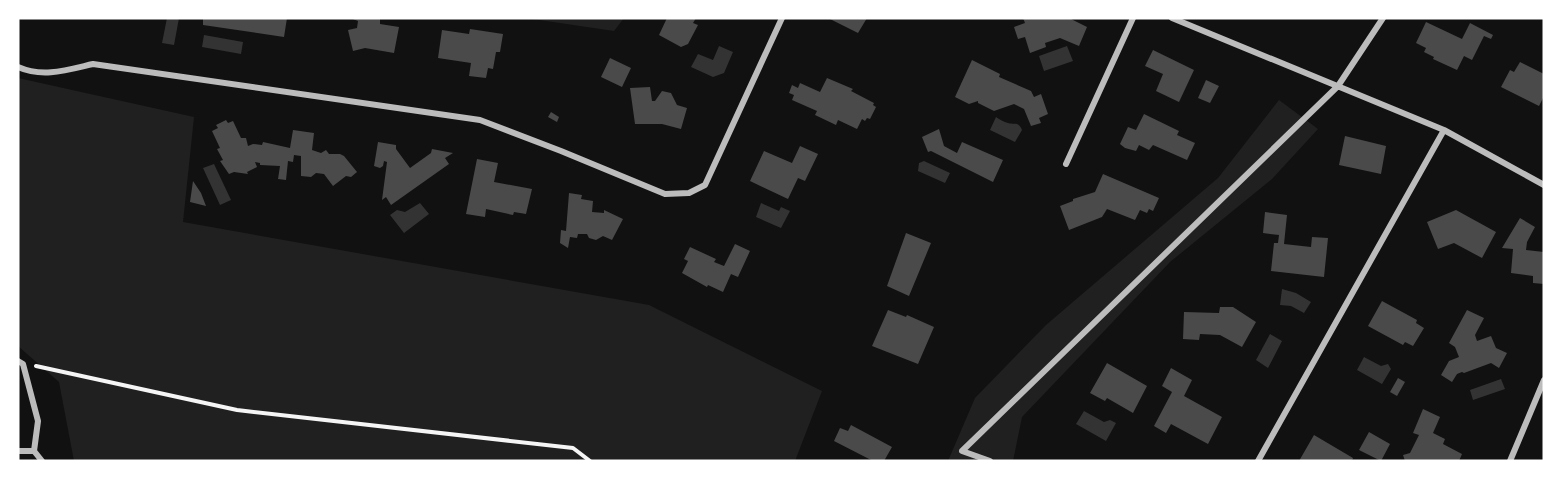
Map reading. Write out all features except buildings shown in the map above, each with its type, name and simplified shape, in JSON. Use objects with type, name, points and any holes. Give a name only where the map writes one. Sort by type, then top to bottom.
[{"type":"street","points":[[18,67],[47,74],[93,64],[480,120],[665,194],[688,193],[705,185],[782,18]]},
{"type":"street","points":[[1065,164],[1133,18]]},
{"type":"street","points":[[1173,18],[1444,130],[1544,185]]},
{"type":"street","points":[[990,461],[962,451],[1338,86],[1383,18]]},
{"type":"street","points":[[1258,461],[1444,130]]},
{"type":"street","points":[[21,362],[38,421],[34,451],[42,461]]},
{"type":"street","points":[[1510,461],[1544,380]]},
{"type":"street","points":[[18,451],[34,451]]},
{"type":"path","points":[[21,362],[237,410],[573,448],[590,461]]},
{"type":"shaded area","points":[[167,18],[179,18],[174,45],[162,43]]},
{"type":"shaded area","points":[[526,18],[624,18],[614,31]]},
{"type":"shaded area","points":[[204,35],[243,42],[241,54],[202,47]]},
{"type":"shaded area","points":[[719,46],[733,52],[724,73],[713,77],[691,67],[698,54],[713,60]]},
{"type":"shaded area","points":[[1067,46],[1073,61],[1044,71],[1039,56]]},
{"type":"shaded area","points":[[18,78],[194,117],[183,222],[649,305],[822,391],[795,461],[74,461],[59,382],[18,346]]},
{"type":"shaded area","points":[[1279,100],[1318,129],[1272,179],[1170,262],[1022,417],[1013,461],[948,461],[975,398],[1046,325],[1218,178]]},
{"type":"shaded area","points":[[996,117],[1006,123],[1018,124],[1021,127],[1022,130],[1015,142],[990,130]]},
{"type":"shaded area","points":[[924,161],[950,173],[945,183],[918,171],[919,163]]},
{"type":"shaded area","points":[[214,164],[231,200],[220,205],[203,168]]},
{"type":"shaded area","points":[[420,203],[429,214],[404,233],[390,215],[397,210],[405,212]]},
{"type":"shaded area","points":[[761,203],[779,211],[781,207],[790,211],[781,228],[756,217]]},
{"type":"shaded area","points":[[1282,289],[1296,293],[1311,302],[1304,313],[1291,306],[1280,305]]},
{"type":"shaded area","points":[[1270,334],[1282,341],[1268,368],[1256,360]]},
{"type":"shaded area","points":[[1364,357],[1381,366],[1388,364],[1391,369],[1382,384],[1357,370]]},
{"type":"shaded area","points":[[1501,379],[1505,389],[1473,400],[1470,390]]},
{"type":"shaded area","points":[[1084,411],[1104,422],[1110,420],[1116,423],[1106,441],[1076,424]]}]
